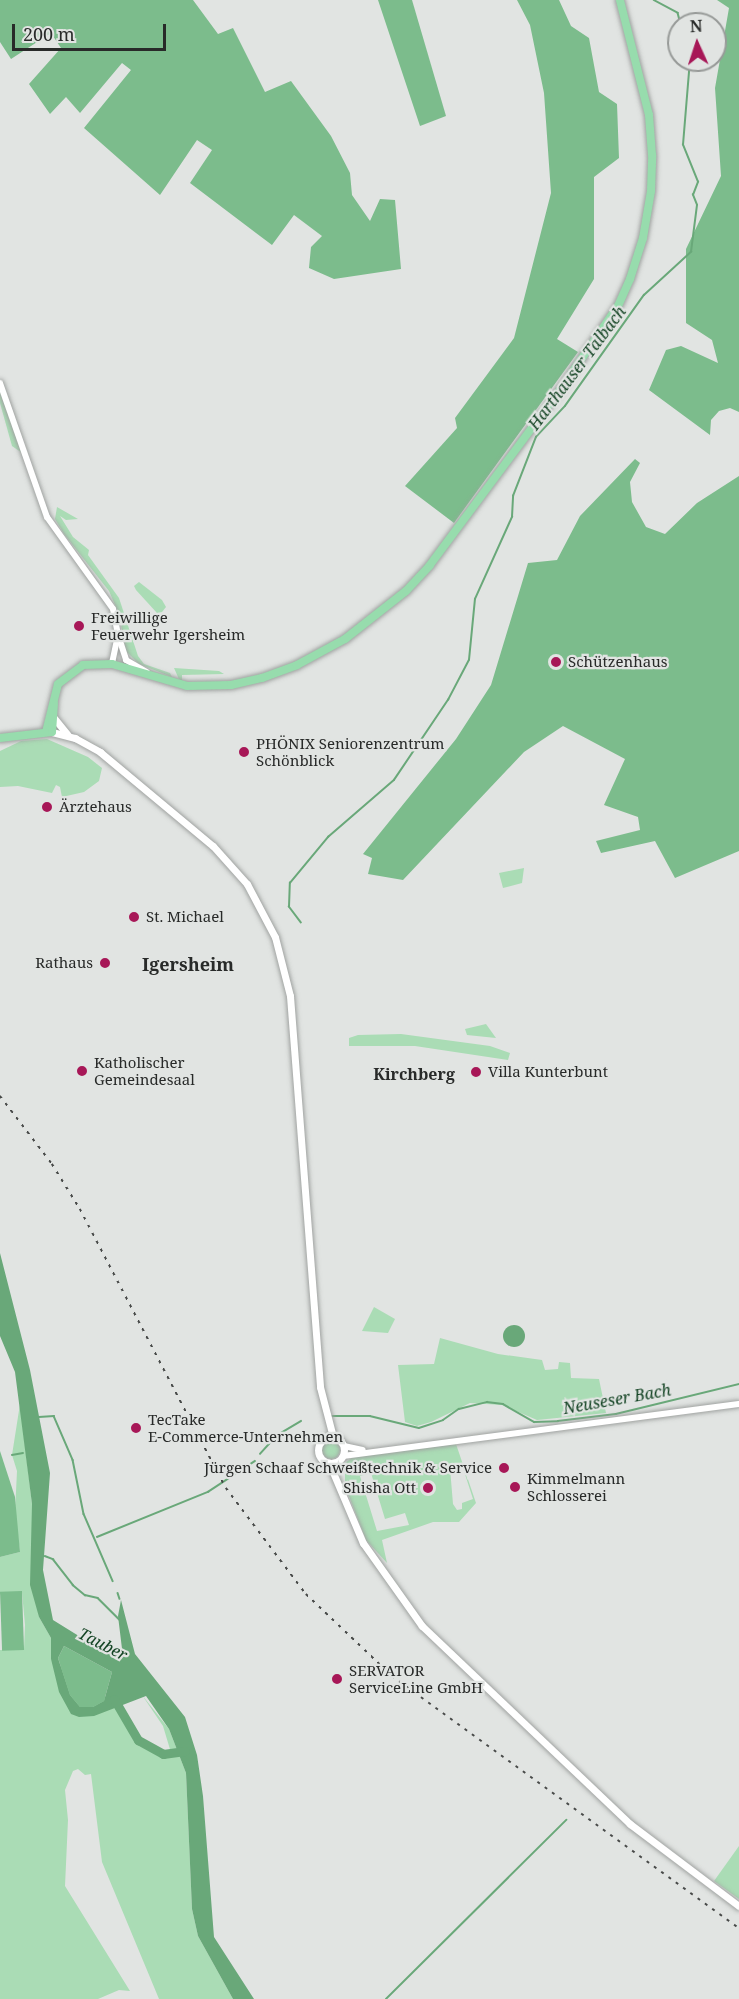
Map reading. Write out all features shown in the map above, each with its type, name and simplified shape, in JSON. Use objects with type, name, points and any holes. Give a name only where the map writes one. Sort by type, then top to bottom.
[{"type":"main road","points":[[49,732],[54,693],[72,670],[93,663],[114,665],[156,680],[207,687],[262,678],[297,665],[345,639],[379,614],[430,565],[618,306],[630,279],[643,238],[651,191],[649,115],[620,0]]},
{"type":"main road","points":[[49,732],[54,718],[54,693]]},
{"type":"main road","points":[[54,718],[68,735]]},
{"type":"main road","points":[[0,738],[49,732],[68,735],[100,752],[213,846],[247,884],[276,940],[290,996],[324,1411],[324,1438],[318,1453],[329,1463],[363,1543],[396,1593],[441,1647],[630,1824],[739,1906]]},
{"type":"main road","points":[[324,1411],[333,1437],[344,1446],[338,1481]]},
{"type":"main road","points":[[324,1438],[333,1437]]},
{"type":"main road","points":[[329,1463],[341,1459]]},
{"type":"street","points":[[0,383],[47,517],[113,609],[126,660],[156,680]]},
{"type":"street","points":[[114,665],[117,629]]},
{"type":"street","points":[[114,665],[122,651]]},
{"type":"street","points":[[341,1459],[366,1450],[739,1404]]},
{"type":"street","points":[[344,1446],[366,1450]]},
{"type":"shaded area","points":[[0,0],[193,0],[218,34],[233,28],[265,92],[291,81],[331,136],[350,173],[352,195],[370,221],[380,199],[395,200],[401,269],[334,279],[309,268],[311,247],[322,236],[294,215],[272,245],[190,183],[212,150],[197,140],[160,195],[84,128],[131,70],[122,63],[80,113],[66,97],[50,114],[29,84],[61,48],[51,33],[11,59],[0,42]]},
{"type":"shaded area","points":[[378,0],[412,0],[446,116],[420,126]]},
{"type":"shaded area","points":[[517,0],[559,0],[571,26],[589,38],[599,92],[617,104],[619,158],[594,177],[594,279],[557,339],[578,352],[454,523],[405,486],[457,428],[455,418],[514,338],[551,193],[544,93],[530,25]]},
{"type":"shaded area","points":[[717,0],[739,0],[739,412],[730,408],[719,411],[711,420],[710,435],[649,390],[666,350],[681,346],[718,363],[712,340],[686,323],[686,249],[721,176],[715,88],[718,72],[727,72],[729,8]]},
{"type":"shaded area","points":[[0,383],[25,455],[12,446],[0,403]]},
{"type":"shaded area","points":[[635,459],[640,463],[630,482],[632,502],[646,527],[665,534],[697,503],[739,476],[739,851],[675,878],[655,841],[601,853],[596,841],[640,830],[638,817],[604,805],[625,759],[563,726],[524,752],[403,880],[368,874],[372,858],[363,854],[456,739],[491,685],[528,563],[557,560],[580,516]]},
{"type":"shaded area","points":[[57,507],[78,519],[66,520],[60,516],[73,537],[89,550],[88,555],[119,598],[138,656],[144,664],[170,673],[172,677],[139,664],[126,651],[119,614],[109,591],[64,534],[55,519]]},
{"type":"shaded area","points":[[139,582],[162,600],[166,607],[162,612],[157,613],[136,590],[134,586]]},
{"type":"shaded area","points":[[174,668],[219,671],[224,674],[182,675],[182,686]]},
{"type":"shaded area","points":[[47,739],[88,757],[102,768],[99,781],[84,792],[62,797],[60,787],[56,785],[52,793],[18,786],[0,787],[0,751],[21,741]]},
{"type":"shaded area","points":[[524,868],[522,883],[503,888],[499,873]]},
{"type":"shaded area","points":[[486,1024],[496,1038],[467,1035],[465,1029]]},
{"type":"shaded area","points":[[401,1034],[490,1046],[510,1053],[508,1060],[415,1046],[349,1046],[349,1038],[358,1035]]},
{"type":"shaded area","points":[[0,1253],[30,1370],[50,1473],[43,1570],[53,1620],[103,1651],[123,1657],[118,1616],[121,1600],[135,1654],[185,1717],[197,1755],[203,1796],[214,1937],[254,1999],[233,1999],[198,1936],[192,1909],[186,1773],[169,1729],[146,1696],[94,1716],[79,1717],[71,1714],[59,1692],[51,1659],[51,1638],[39,1617],[30,1585],[32,1504],[15,1372],[0,1336]],"holes":[[[64,1646],[112,1672],[104,1701],[93,1707],[80,1707],[70,1695],[58,1658]]]},
{"type":"shaded area","points":[[374,1307],[395,1319],[388,1333],[362,1331]]},
{"type":"shaded area","points":[[514,1325],[522,1328],[525,1336],[522,1344],[514,1347],[506,1344],[503,1336],[506,1328]]},
{"type":"shaded area","points":[[440,1338],[498,1354],[542,1360],[545,1370],[558,1369],[559,1362],[570,1363],[571,1378],[599,1379],[606,1413],[537,1420],[502,1405],[470,1403],[431,1422],[417,1426],[405,1422],[398,1365],[434,1364]]},
{"type":"shaded area","points":[[20,1404],[32,1504],[39,1617],[51,1638],[51,1659],[119,1706],[124,1721],[138,1740],[172,1756],[163,1726],[142,1695],[169,1729],[186,1773],[192,1909],[198,1936],[233,1999],[159,1999],[102,1862],[91,1774],[85,1775],[78,1769],[73,1771],[65,1790],[68,1820],[65,1886],[130,1991],[119,1990],[98,1999],[0,1999],[0,1650],[24,1649],[25,1625],[22,1592],[0,1594],[0,1557],[20,1552],[15,1512],[17,1471],[12,1455]]},
{"type":"shaded area","points":[[331,1441],[339,1446],[340,1450],[335,1458],[331,1459],[323,1454],[322,1450],[327,1442]]},
{"type":"shaded area","points":[[456,1444],[476,1503],[459,1522],[433,1522],[382,1540],[387,1563],[366,1540],[345,1486],[345,1463],[353,1457]],"holes":[[[462,1465],[473,1499],[462,1503],[462,1509],[457,1510],[453,1504],[450,1468]],[[371,1473],[385,1519],[405,1513],[409,1525],[377,1531],[360,1476]]]},
{"type":"shaded area","points":[[0,1451],[15,1497],[20,1552],[0,1557]]},
{"type":"shaded area","points":[[22,1591],[24,1650],[2,1651],[0,1592]]},
{"type":"shaded area","points":[[64,1646],[112,1672],[104,1701],[93,1707],[80,1707],[70,1695],[58,1658]]},
{"type":"shaded area","points":[[739,1846],[739,1899],[714,1881]]},
{"type":"waterway","name":"Harthauser Talbach","points":[[654,0],[676,12]]},
{"type":"waterway","name":"Harthauser Talbach","points":[[301,923],[289,907],[290,883],[328,837],[394,780],[448,700],[469,660],[475,599],[512,517],[513,496],[536,437],[565,406],[644,295],[691,252],[697,205],[693,195],[698,182],[683,145],[689,72]]},
{"type":"waterway","name":"Neuseser Bach","points":[[332,1416],[370,1416],[419,1428],[443,1420],[459,1409],[487,1402],[503,1404],[534,1422],[558,1421],[616,1414],[739,1384]]},
{"type":"waterway","points":[[39,1417],[54,1416],[73,1460],[84,1514],[113,1581]]},
{"type":"waterway","name":"Neuseser Bach","points":[[260,1454],[276,1436],[301,1421]]},
{"type":"waterway","points":[[12,1455],[23,1453]]},
{"type":"waterway","name":"Neuseser Bach","points":[[97,1537],[208,1492],[255,1461]]},
{"type":"waterway","points":[[45,1556],[53,1559],[73,1585],[85,1595],[98,1598],[119,1619]]},
{"type":"waterway","points":[[118,1593],[120,1599]]},
{"type":"waterway","points":[[114,1699],[138,1740],[163,1754],[185,1751]]},
{"type":"waterway","points":[[386,1999],[566,1820]]},
{"type":"railway","points":[[0,1096],[52,1164],[80,1209],[226,1488],[306,1594],[392,1676],[739,1928]]},
{"type":"place","name":"Freiwillige Feuerwehr Igersheim","points":[[79,626]]},
{"type":"place","name":"Schützenhaus","points":[[556,662]]},
{"type":"place","name":"PHÖNIX Seniorenzentrum Schönblick","points":[[244,752]]},
{"type":"place","name":"Ärztehaus","points":[[47,807]]},
{"type":"place","name":"St. Michael","points":[[134,917]]},
{"type":"place","name":"Rathaus","points":[[105,963]]},
{"type":"place","name":"Katholischer Gemeindesaal","points":[[82,1071]]},
{"type":"place","name":"Villa Kunterbunt","points":[[476,1072]]},
{"type":"place","name":"TecTake E-Commerce-Unternehmen","points":[[136,1428]]},
{"type":"place","name":"Jürgen Schaaf Schweißtechnik & Service","points":[[504,1468]]},
{"type":"place","name":"Kimmelmann Schlosserei","points":[[515,1487]]},
{"type":"place","name":"Shisha Ott","points":[[428,1488]]},
{"type":"place","name":"SERVATOR ServiceLine GmbH","points":[[337,1679]]},
{"type":"district","name":"Igersheim","points":[[188,964]]},
{"type":"district","name":"Kirchberg","points":[[414,1074]]},
{"type":"water label","name":"Tauber","points":[[103,1644]]}]
